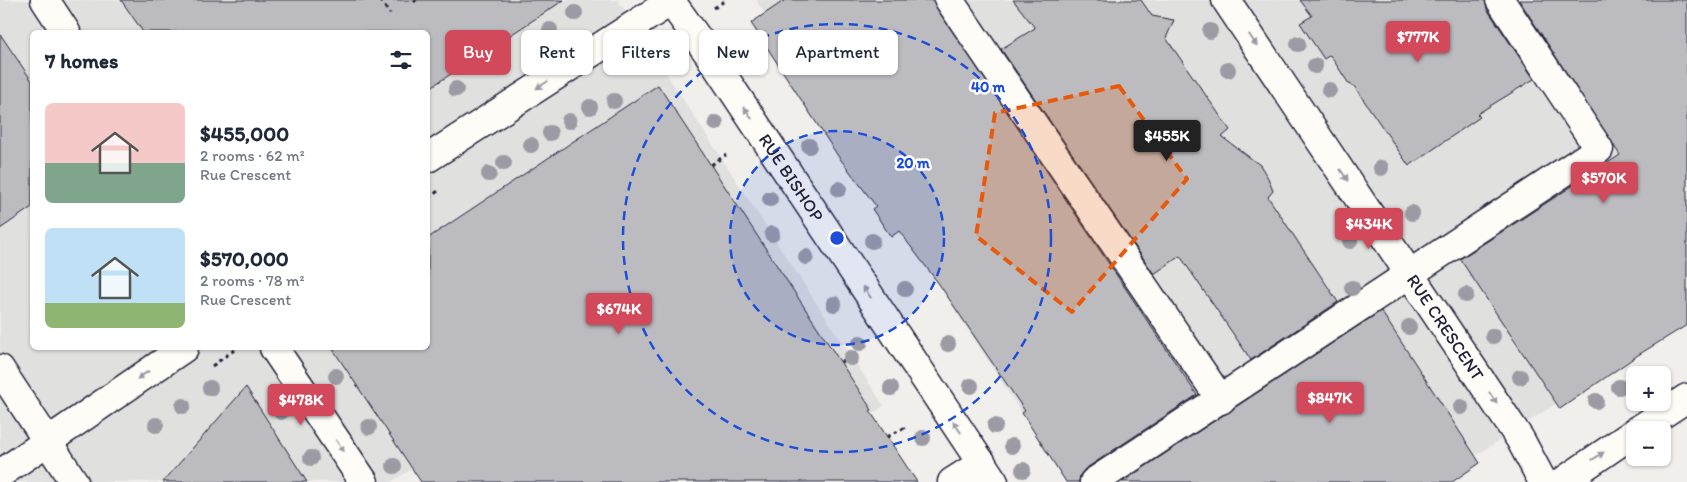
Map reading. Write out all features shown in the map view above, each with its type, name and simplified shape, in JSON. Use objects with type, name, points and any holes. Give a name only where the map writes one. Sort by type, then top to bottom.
[{"type":"street","points":[[45,0],[65,30]]},
{"type":"street","points":[[430,157],[671,0]]},
{"type":"street","name":"RUE BISHOP","points":[[671,0],[988,472]]},
{"type":"street","points":[[948,0],[1221,400]]},
{"type":"street","name":"RUE CRESCENT","points":[[1226,0],[1520,439],[1543,482]]},
{"type":"street","points":[[1094,482],[1599,149],[1500,0]]},
{"type":"street","points":[[0,474],[181,350]]},
{"type":"street","points":[[275,350],[364,482]]},
{"type":"street","points":[[0,369],[74,482]]},
{"type":"street","points":[[1651,421],[1687,398]]},
{"type":"street","points":[[1562,482],[1626,438]]},
{"type":"street","points":[[952,482],[988,472]]},
{"type":"path","points":[[380,0],[390,14]]},
{"type":"path","points":[[711,165],[726,155]]},
{"type":"path","points":[[231,353],[235,350]]},
{"type":"path","points":[[841,362],[857,352]]},
{"type":"path","points":[[887,437],[906,427]]},
{"type":"highlighted area","points":[[1119,86],[1187,179],[1072,312],[976,236],[995,113]]},
{"type":"shaded area","points":[[0,0],[618,0],[638,30],[603,30],[603,75],[667,75],[884,406],[772,482],[421,482],[412,469],[391,482],[0,482]]},
{"type":"shaded area","points":[[756,0],[1687,0],[1687,319],[1435,482],[1066,482],[804,75],[898,75],[898,30],[778,30],[778,34]]},
{"type":"building","points":[[121,0],[564,0],[511,35],[511,30],[445,30],[445,75],[449,75],[430,88],[430,30],[142,30]]},
{"type":"building","points":[[785,0],[932,0],[1197,395],[1085,469],[1080,475],[1079,482],[1066,482],[1022,413],[1025,411],[939,284],[899,231],[891,237],[872,209],[876,206],[838,156],[785,75],[898,75],[898,30],[778,30],[778,64],[768,49],[768,30],[756,30],[751,23]]},
{"type":"building","points":[[1013,0],[1141,0],[1152,16],[1174,20],[1166,38],[1230,130],[1222,137],[1260,165],[1273,191],[1268,197],[1338,302],[1251,360],[1180,256],[1154,274],[1001,49],[1035,28]]},
{"type":"building","points":[[1300,0],[1485,0],[1487,9],[1534,79],[1477,114],[1480,117],[1409,166],[1354,86],[1349,84],[1330,55],[1324,59],[1300,23],[1312,16]]},
{"type":"building","points":[[1519,0],[1687,0],[1687,325],[1638,355],[1560,409],[1460,259],[1620,155]]},
{"type":"building","points":[[0,34],[30,78],[30,208],[0,229]]},
{"type":"building","points":[[658,85],[872,410],[870,411],[917,482],[421,482],[333,350],[430,350],[430,237]]},
{"type":"building","points":[[1381,311],[1480,463],[1452,482],[1122,482]]},
{"type":"building","points":[[246,387],[307,482],[163,482]]}]
